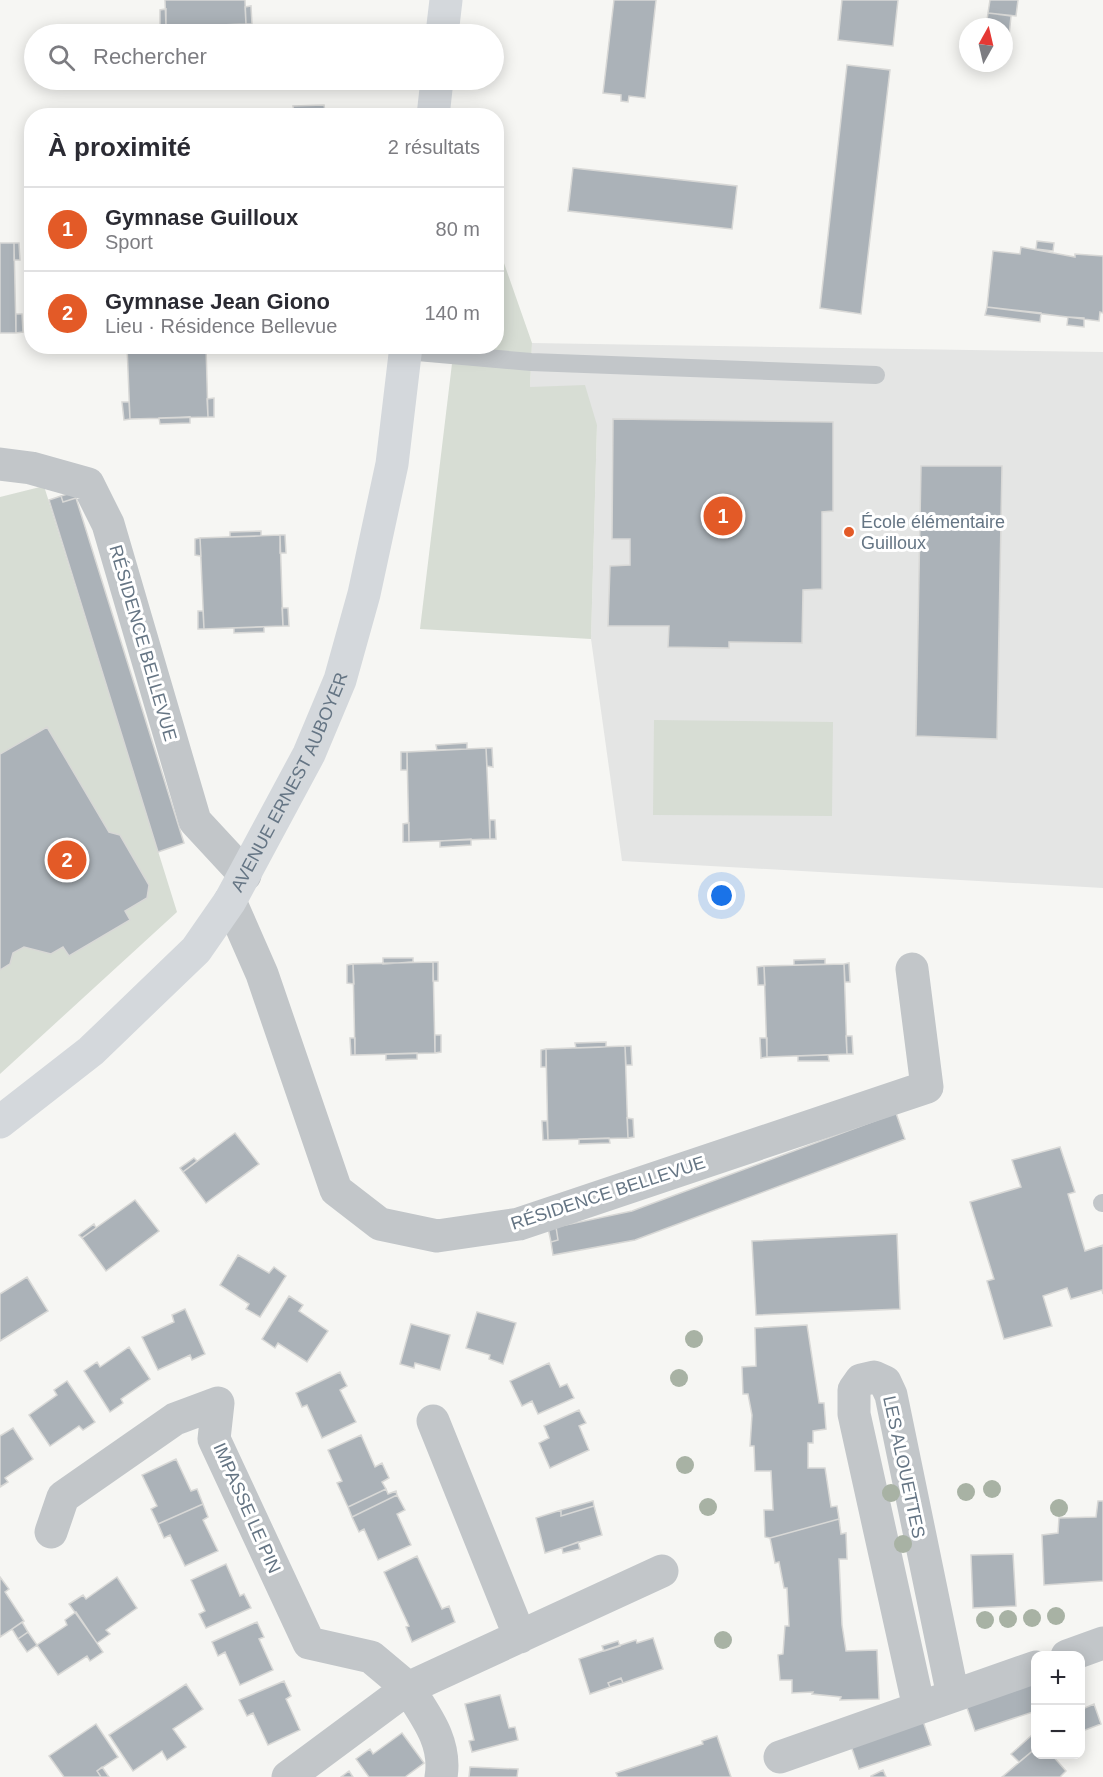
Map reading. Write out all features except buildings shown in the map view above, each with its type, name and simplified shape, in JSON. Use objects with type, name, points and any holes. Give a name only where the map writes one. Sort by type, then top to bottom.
[{"type":"street","points":[[443,24],[446,0]]},
{"type":"street","points":[[434,108],[436,90]]},
{"type":"street","name":"AVENUE ERNEST AUBOYER","points":[[0,1122],[91,1051],[188,958],[237,888],[309,754],[339,680],[364,594],[392,464],[405,354]]},
{"type":"street","name":"RÉSIDENCE BELLEVUE","points":[[0,464],[31,468],[88,484],[108,524],[195,821],[237,888],[262,974],[336,1190],[380,1224],[437,1236],[519,1224],[927,1087],[912,969]]},
{"type":"street","name":"LES ALOUETTES","points":[[919,1708],[854,1414],[854,1390],[861,1380],[874,1377],[879,1379],[885,1382],[891,1395],[953,1696]]},
{"type":"street","name":"IMPASSE LE PIN","points":[[51,1532],[63,1497],[175,1419],[218,1403],[214,1439],[309,1643],[371,1657],[408,1688],[435,1731],[442,1751],[441,1777]]},
{"type":"street","points":[[433,1422],[520,1636]]},
{"type":"street","points":[[288,1777],[408,1688],[662,1571]]},
{"type":"street","points":[[1081,1651],[1103,1643]]},
{"type":"street","points":[[780,1756],[1031,1668]]},
{"type":"lane","points":[[454,354],[531,362],[876,375]]},
{"type":"shaded area","points":[[504,263],[532,343],[530,387],[585,385],[597,425],[591,639],[420,629],[453,354],[504,354]]},
{"type":"shaded area","name":"École élémentaire Guilloux","points":[[532,343],[1103,352],[1103,888],[622,861],[591,639],[597,425],[530,387]]},
{"type":"shaded area","points":[[44,486],[177,912],[0,1074],[0,497]]},
{"type":"shaded area","points":[[654,720],[833,722],[832,816],[653,815]]},
{"type":"place","name":"Gymnase Guilloux","points":[[723,516]]},
{"type":"place","name":"École élémentaire Guilloux","points":[[849,532]]},
{"type":"place","name":"Gymnase Jean Giono","points":[[67,860]]}]
